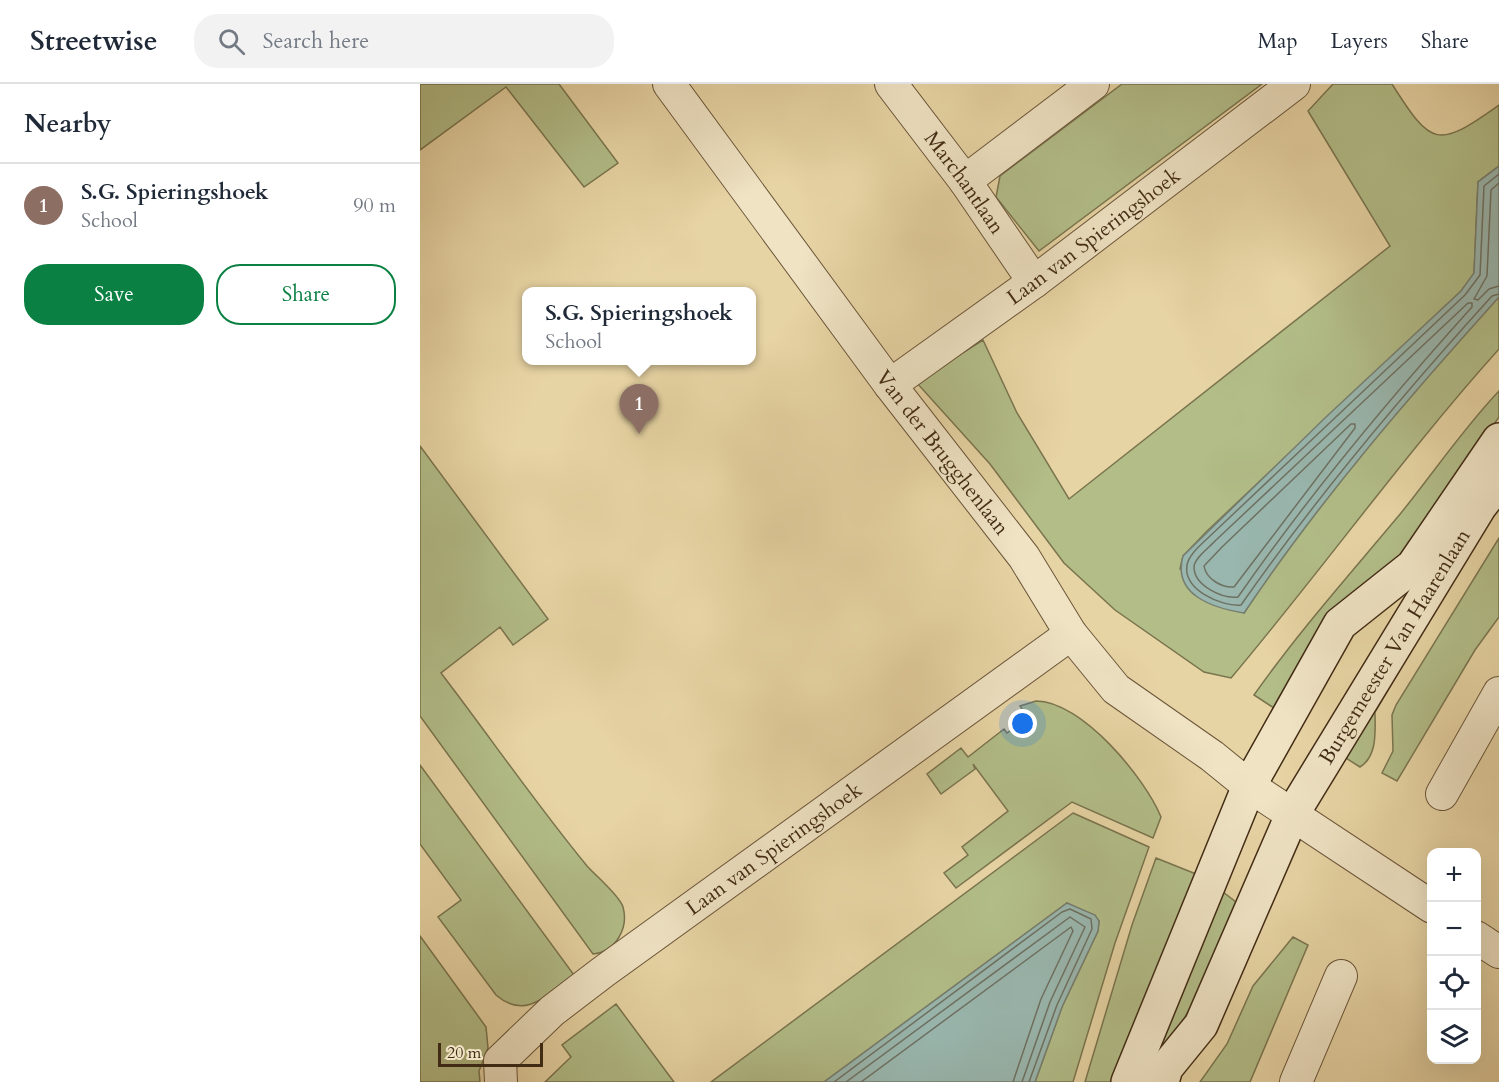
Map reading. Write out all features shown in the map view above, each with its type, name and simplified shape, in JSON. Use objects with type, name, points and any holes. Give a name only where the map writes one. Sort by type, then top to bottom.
[{"type":"main road","name":"Burgemeester Van Haarenlaan","points":[[1128,1082],[1249,786],[1340,624],[1413,566],[1499,440]]},
{"type":"main road","name":"Burgemeester Van Haarenlaan","points":[[1161,1082],[1166,1068],[1202,1025],[1293,813],[1480,506],[1499,482]]},
{"type":"street","name":"Van der Brugghenlaan","points":[[669,84],[890,385],[1024,557],[1071,634],[1116,689],[1212,756],[1249,786]]},
{"type":"street","name":"Marchantlaan","points":[[891,84],[965,182],[1034,282]]},
{"type":"street","points":[[965,182],[1093,84]]},
{"type":"street","name":"Laan van Spieringshoek","points":[[890,385],[1034,282],[1294,84]]},
{"type":"street","name":"Laan van Spieringshoek","points":[[501,1082],[500,1061],[552,1011],[660,930],[1071,634]]},
{"type":"street","points":[[1442,794],[1499,693]]},
{"type":"street","points":[[1249,786],[1293,813],[1427,904]]},
{"type":"street","points":[[1481,940],[1499,952]]},
{"type":"street","points":[[1296,1082],[1341,976]]},
{"type":"green space","points":[[420,84],[559,84],[618,163],[584,187],[506,87],[420,150]]},
{"type":"green space","points":[[1122,84],[1262,84],[1039,251],[996,197],[1000,176]]},
{"type":"green space","points":[[1333,84],[1392,84],[1417,120],[1427,130],[1437,135],[1462,129],[1499,105],[1499,166],[1478,182],[1474,274],[1461,291],[1206,532],[1183,556],[1180,569],[1244,613],[1334,490],[1431,373],[1499,297],[1499,349],[1396,471],[1231,678],[1204,672],[1115,610],[1064,563],[990,464],[916,382],[983,340],[1017,413],[1069,499],[1390,246],[1308,111]]},
{"type":"green space","points":[[1499,391],[1499,417],[1400,560],[1277,710],[1254,695],[1307,625]]},
{"type":"green space","points":[[420,446],[548,619],[513,645],[500,627],[441,673],[568,843],[621,902],[624,915],[622,931],[614,944],[601,952],[593,954],[420,716]]},
{"type":"green space","points":[[1489,519],[1375,712],[1373,750],[1360,767],[1338,753]]},
{"type":"green space","points":[[1499,538],[1499,617],[1475,650],[1397,781],[1382,773],[1393,751],[1392,715],[1396,705]]},
{"type":"green space","points":[[1036,701],[1054,704],[1073,714],[1092,727],[1127,763],[1161,817],[1153,838],[1072,802],[956,888],[944,873],[968,855],[962,847],[1008,811],[973,764],[975,769],[941,794],[927,774],[961,748],[968,757],[1004,729],[1007,733],[1028,718],[1020,706]]},
{"type":"green space","points":[[420,765],[574,975],[546,997],[527,1005],[517,1006],[496,995],[438,917],[461,900],[420,844]]},
{"type":"green space","points":[[1073,813],[1149,847],[1115,943],[1073,1082],[1035,1082],[1062,1007],[1098,931],[1099,921],[1067,903],[824,1082],[711,1082]]},
{"type":"green space","points":[[1156,858],[1201,876],[1119,1082],[1085,1082],[1132,925]]},
{"type":"green space","points":[[1223,892],[1236,902],[1196,997],[1163,1049],[1158,1047]]},
{"type":"green space","points":[[420,936],[486,1027],[488,1048],[479,1071],[480,1082],[420,1082]]},
{"type":"green space","points":[[1293,937],[1308,945],[1250,1082],[1200,1082],[1227,1044],[1253,986]]},
{"type":"green space","points":[[616,1004],[674,1082],[545,1082],[571,1057],[562,1045]]},
{"type":"water","points":[[1499,166],[1499,297],[1431,373],[1334,490],[1244,613],[1208,603],[1198,597],[1189,590],[1184,581],[1181,569],[1183,556],[1326,417],[1461,291],[1474,273],[1478,182]]},
{"type":"water","points":[[1067,903],[1095,915],[1099,921],[1098,931],[1062,1007],[1035,1082],[824,1082]]},
{"type":"place","name":"S.G. Spieringshoek","points":[[639,434]]}]
